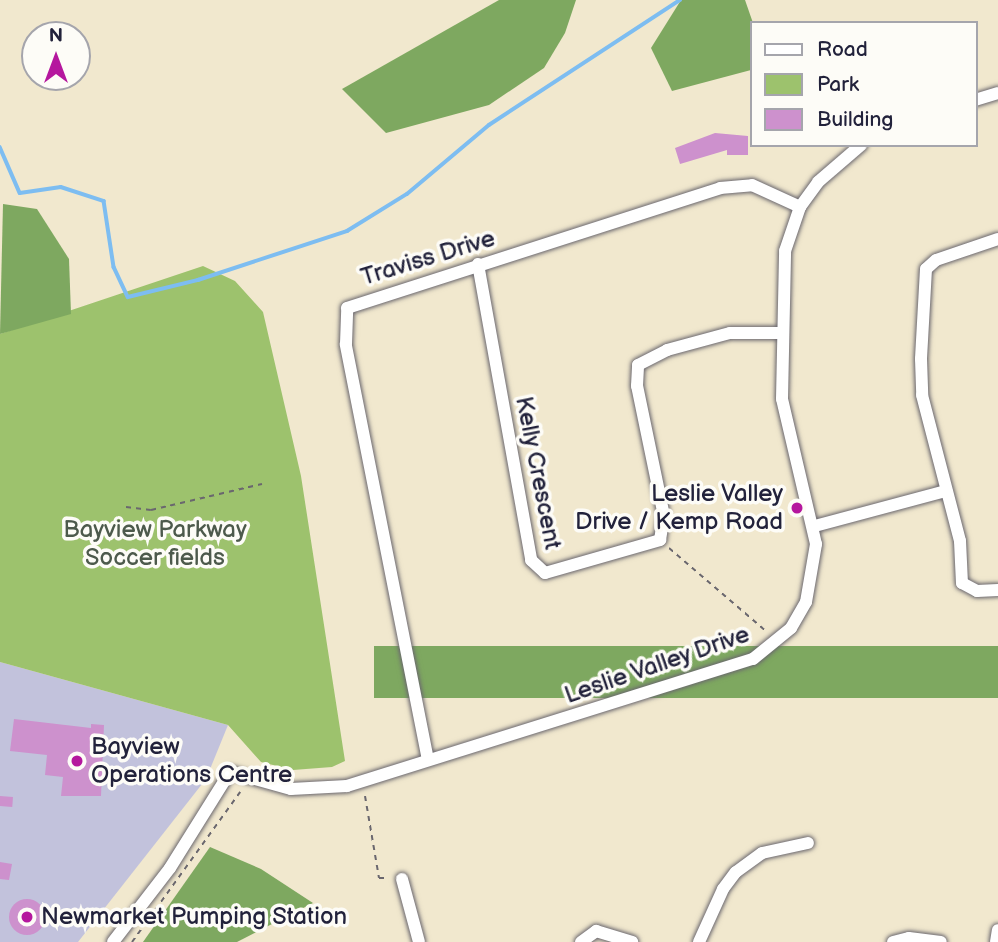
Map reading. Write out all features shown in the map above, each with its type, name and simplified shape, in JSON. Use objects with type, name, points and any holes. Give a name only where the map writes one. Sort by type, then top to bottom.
[{"type":"street","points":[[977,99],[998,93]]},
{"type":"street","name":"Leslie Valley Drive","points":[[113,942],[170,868],[230,772],[265,785],[314,790],[347,786],[753,659],[791,628],[806,602],[816,544],[815,526],[785,416],[780,332],[785,251],[800,207],[835,164],[858,147]]},
{"type":"street","name":"Traviss Drive","points":[[428,760],[344,316],[362,300],[720,188],[752,185],[800,207]]},
{"type":"street","points":[[998,240],[936,260],[926,269],[923,282],[922,395],[960,541],[962,583],[977,591],[998,590]]},
{"type":"street","name":"Kelly Crescent","points":[[478,264],[534,567],[556,573],[660,540]]},
{"type":"street","points":[[660,540],[664,516],[637,386],[638,365],[667,350],[730,333],[780,332]]},
{"type":"street","points":[[815,526],[946,491]]},
{"type":"street","points":[[699,942],[723,889],[736,872],[762,853],[808,843]]},
{"type":"street","points":[[402,879],[419,942]]},
{"type":"street","points":[[581,942],[596,930],[632,942]]},
{"type":"street","points":[[996,942],[998,930]]},
{"type":"street","points":[[893,942],[909,938],[941,942]]},
{"type":"path","points":[[125,507],[151,510],[262,484]]},
{"type":"path","points":[[660,540],[766,632]]},
{"type":"path","points":[[132,942],[240,792]]},
{"type":"path","points":[[365,796],[379,878],[402,879]]},
{"type":"shaded area","points":[[0,662],[228,725],[206,779],[78,942],[0,942]]},
{"type":"green space","points":[[499,0],[576,0],[565,33],[544,68],[489,105],[386,133],[342,89]]},
{"type":"green space","points":[[681,0],[745,0],[752,21],[750,21],[750,70],[672,91],[651,48]]},
{"type":"green space","points":[[3,204],[37,209],[69,259],[71,314],[0,334]]},
{"type":"green space","name":"Bayview Parkway Soccer fields","points":[[203,266],[235,281],[263,312],[301,476],[345,761],[332,767],[293,770],[261,762],[228,725],[0,662],[0,334]]},
{"type":"green space","points":[[374,646],[998,646],[998,698],[374,698]]},
{"type":"green space","points":[[210,847],[261,869],[313,903],[237,942],[143,942]]},
{"type":"building","points":[[715,133],[748,136],[748,155],[727,155],[727,150],[680,164],[675,148]]},
{"type":"building","name":"Bayview Operations Centre","points":[[14,719],[91,728],[91,724],[104,725],[101,796],[61,796],[63,777],[45,775],[47,755],[10,751]]},
{"type":"building","points":[[0,796],[13,797],[12,807],[0,806]]},
{"type":"building","points":[[0,862],[12,864],[9,880],[0,879]]},
{"type":"building","name":"Newmarket Pumping Station","points":[[27,899],[40,904],[45,917],[40,930],[27,935],[14,930],[9,917],[14,904]]},
{"type":"waterway","points":[[0,147],[20,193],[61,187],[104,201],[114,267],[128,297],[198,280],[347,231],[407,194],[489,125],[680,0]]},
{"type":"place","name":"Leslie Valley Drive / Kemp Road","points":[[797,508]]},
{"type":"place","name":"Bayview Operations Centre","points":[[77,761]]},
{"type":"place","name":"Newmarket Pumping Station","points":[[27,917]]}]
